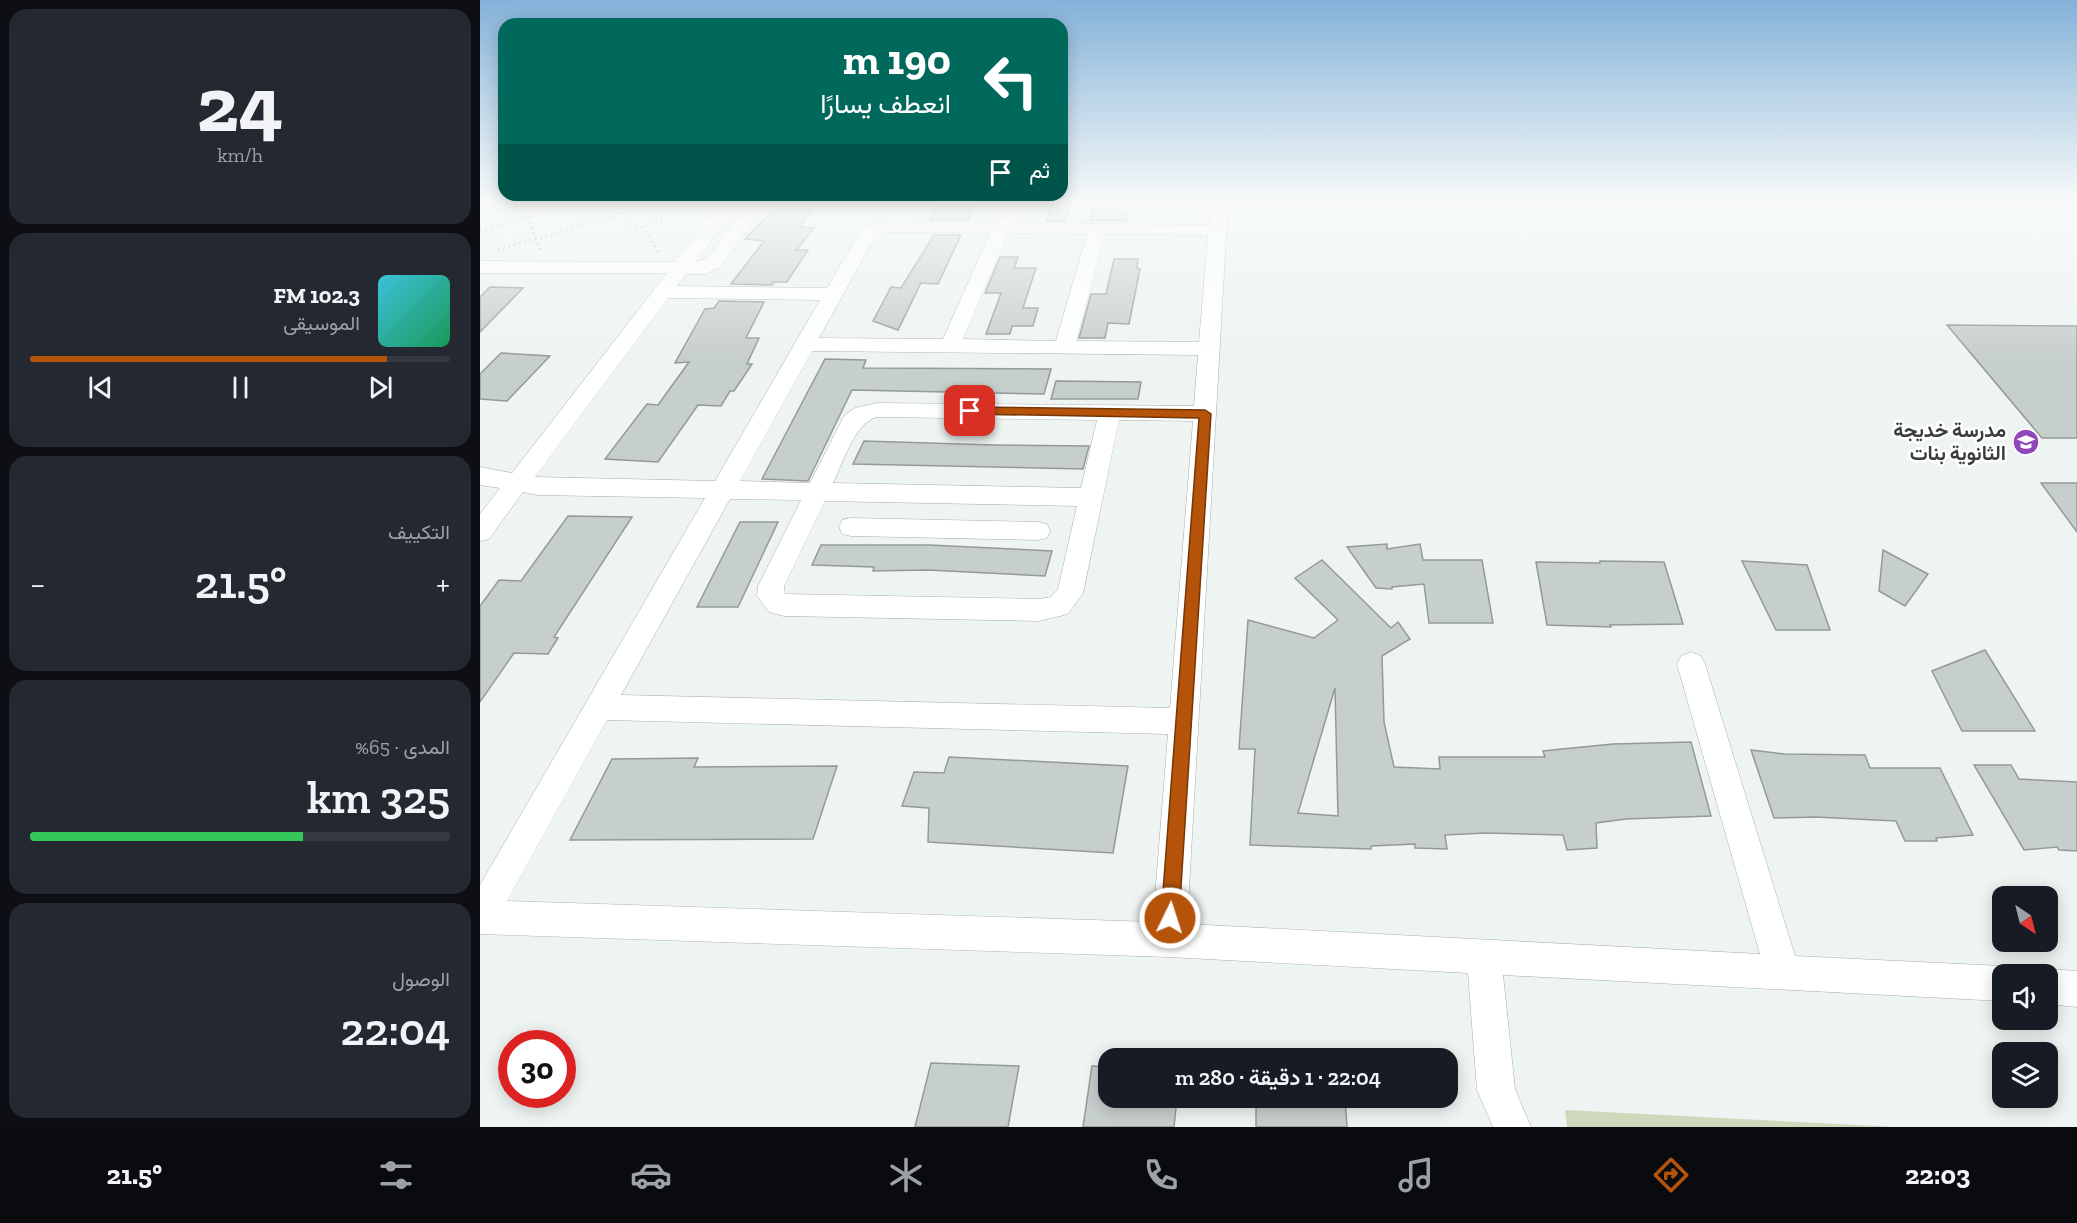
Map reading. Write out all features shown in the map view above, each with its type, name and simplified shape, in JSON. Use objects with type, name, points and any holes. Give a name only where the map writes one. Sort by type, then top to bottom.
[{"type":"street","points":[[480,532],[662,292],[674,269],[686,255]]},
{"type":"street","points":[[488,267],[700,269],[712,265],[720,255]]},
{"type":"street","points":[[855,255],[807,344],[722,489],[480,917],[1169,940],[1992,983]]},
{"type":"street","points":[[950,346],[988,255]]},
{"type":"street","points":[[1064,347],[1090,255]]},
{"type":"street","points":[[1169,940],[1215,255]]},
{"type":"street","points":[[662,292],[834,294]]},
{"type":"street","points":[[807,344],[1209,349]]},
{"type":"street","points":[[1110,413],[1070,593],[1066,600],[1053,609],[778,604],[770,596],[771,586],[852,421],[870,411],[1110,413],[1205,414]]},
{"type":"street","points":[[480,476],[537,486],[1092,497]]},
{"type":"street","points":[[894,528],[908,494]]},
{"type":"street","points":[[995,530],[1005,495]]},
{"type":"street","points":[[851,527],[1038,531]]},
{"type":"street","points":[[1691,664],[1782,971]]},
{"type":"street","points":[[600,706],[1184,721]]},
{"type":"street","points":[[1484,955],[1496,1089],[1512,1127]]},
{"type":"street","points":[[2058,988],[2077,989]]},
{"type":"path","points":[[541,255],[546,268]]},
{"type":"path","points":[[663,255],[674,269]]},
{"type":"green space","points":[[1565,1110],[1896,1127],[1567,1127]]},
{"type":"building","points":[[754,255],[805,255],[787,282],[774,282],[772,285],[731,284]]},
{"type":"building","points":[[922,255],[952,255],[938,284],[921,283],[898,330],[873,321],[891,287],[901,288]]},
{"type":"building","points":[[1000,257],[1018,257],[1014,268],[1036,268],[1023,308],[1038,308],[1033,326],[1012,326],[1010,334],[986,334],[1001,293],[985,293]]},
{"type":"building","points":[[1114,259],[1138,259],[1137,269],[1140,269],[1129,324],[1108,323],[1105,338],[1079,338],[1091,294],[1106,294]]},
{"type":"building","points":[[490,287],[523,288],[480,332],[480,297]]},
{"type":"building","points":[[719,301],[764,302],[746,338],[759,338],[747,364],[752,364],[734,391],[730,391],[721,406],[698,405],[658,462],[605,459],[647,404],[658,405],[689,362],[675,363],[705,309],[714,308]]},
{"type":"building","points":[[1947,325],[2077,326],[2077,438],[2042,438]]},
{"type":"building","points":[[501,353],[550,356],[507,401],[480,399],[480,374]]},
{"type":"building","points":[[825,359],[866,360],[863,368],[1051,369],[1044,394],[852,390],[808,481],[762,479]]},
{"type":"building","points":[[1056,381],[1141,382],[1138,399],[1051,399]]},
{"type":"building","points":[[864,441],[1089,446],[1083,469],[853,464]]},
{"type":"building","points":[[2041,483],[2077,483],[2077,532]]},
{"type":"building","points":[[568,516],[632,517],[554,637],[558,638],[548,654],[514,653],[480,702],[480,606],[499,580],[521,581]]},
{"type":"building","points":[[740,522],[778,522],[738,607],[697,607]]},
{"type":"building","points":[[1387,544],[1387,549],[1420,544],[1423,560],[1482,560],[1493,623],[1429,623],[1424,584],[1392,587],[1392,589],[1376,588],[1347,547]]},
{"type":"building","points":[[821,545],[929,545],[1052,551],[1045,576],[928,570],[873,571],[874,567],[812,565]]},
{"type":"building","points":[[1883,550],[1928,574],[1905,606],[1879,591]]},
{"type":"building","points":[[1322,560],[1391,628],[1398,622],[1410,639],[1382,656],[1384,722],[1394,767],[1440,769],[1439,757],[1545,757],[1543,751],[1613,744],[1691,742],[1711,816],[1626,819],[1596,823],[1597,848],[1567,850],[1563,835],[1485,833],[1445,835],[1447,849],[1415,848],[1415,844],[1371,846],[1371,849],[1250,845],[1255,749],[1239,749],[1248,620],[1314,638],[1338,620],[1295,578]],"holes":[[[1335,688],[1338,816],[1298,813]]]},
{"type":"building","points":[[1600,561],[1664,562],[1683,624],[1610,625],[1611,627],[1547,625],[1536,562],[1600,563]]},
{"type":"building","points":[[1742,561],[1807,565],[1830,630],[1776,630]]},
{"type":"building","points":[[1985,650],[2035,731],[1962,731],[1932,671]]},
{"type":"building","points":[[1751,750],[1785,754],[1865,755],[1870,768],[1940,768],[1973,835],[1936,838],[1937,841],[1905,841],[1896,821],[1815,817],[1774,818]]},
{"type":"building","points":[[949,757],[1128,766],[1113,853],[928,842],[929,808],[902,806],[914,772],[944,773]]},
{"type":"building","points":[[698,758],[694,767],[837,766],[813,839],[570,840],[612,759]]},
{"type":"building","points":[[1974,765],[2011,765],[2019,779],[2077,782],[2077,851],[2059,850],[2057,847],[2024,850]]},
{"type":"building","points":[[931,1063],[1019,1066],[1008,1127],[915,1127]]},
{"type":"building","points":[[1092,1066],[1098,1066],[1098,1108],[1176,1108],[1174,1127],[1083,1127]]},
{"type":"building","points":[[1256,1108],[1346,1108],[1347,1127],[1256,1127]]},
{"type":"place","name":"مدرسة خديجة الثانوية بنات","points":[[2026,442]]},
{"type":"route","points":[[970,411],[1205,414],[1170,918]]}]
